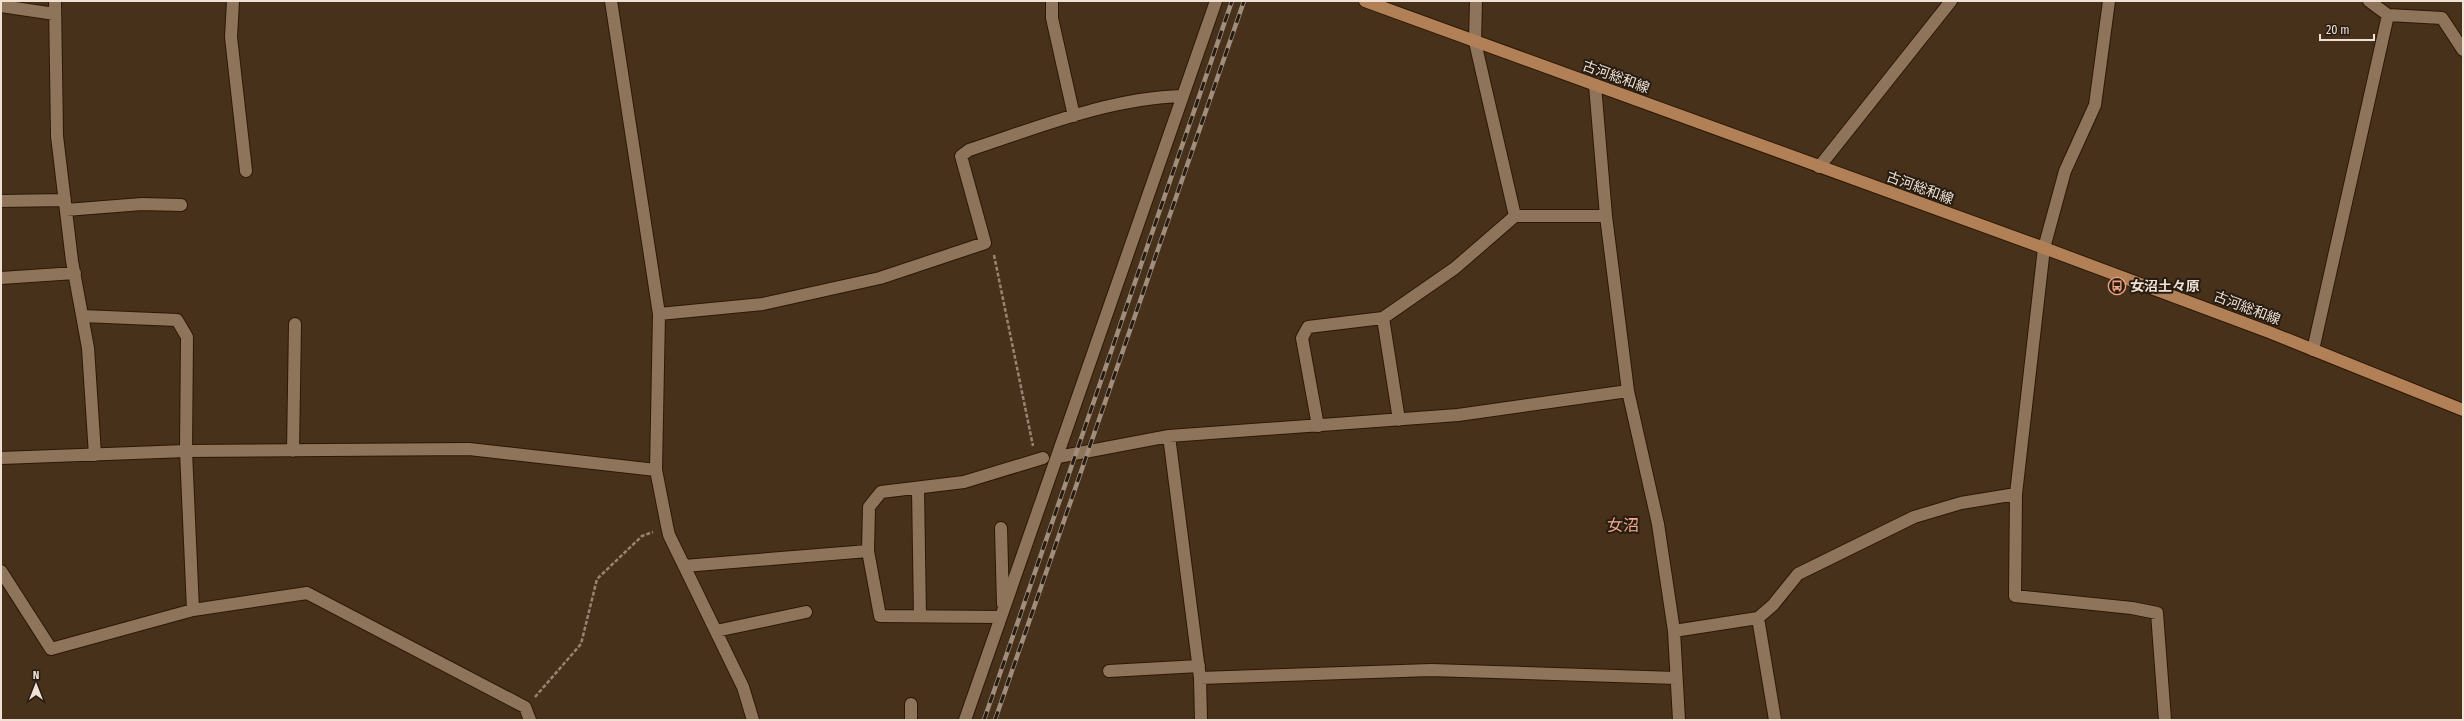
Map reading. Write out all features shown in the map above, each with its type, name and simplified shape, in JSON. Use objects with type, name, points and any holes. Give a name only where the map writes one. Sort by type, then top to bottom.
[{"type":"main road","name":"古河総和線","points":[[1365,1],[2044,248],[2313,350],[2463,410]]},
{"type":"street","points":[[55,1],[57,136],[65,205],[88,348],[95,455]]},
{"type":"street","points":[[233,1],[231,36],[246,171]]},
{"type":"street","points":[[611,1],[659,314],[656,470],[667,526],[684,566],[743,687],[753,720]]},
{"type":"street","points":[[1052,1],[1052,18],[1074,116]]},
{"type":"street","points":[[965,720],[1216,1]]},
{"type":"street","points":[[1476,1],[1475,42],[1516,216]]},
{"type":"street","points":[[1819,167],[1951,1]]},
{"type":"street","points":[[2108,1],[2095,105],[2065,171],[2044,248],[2016,494],[2015,596],[2132,608],[2157,613],[2166,720]]},
{"type":"street","points":[[2369,1],[2388,15],[2442,18],[2463,50]]},
{"type":"street","points":[[1,6],[55,14]]},
{"type":"street","points":[[2313,350],[2388,15]]},
{"type":"street","points":[[1595,85],[1606,216],[1628,391],[1658,524],[1674,631],[1679,720]]},
{"type":"street","points":[[659,314],[763,304],[880,278],[985,243],[961,156],[969,150],[1074,116],[1141,99],[1183,96]]},
{"type":"street","points":[[1,201],[65,205],[181,205]]},
{"type":"street","points":[[1318,426],[1302,338],[1308,327],[1383,318],[1455,268],[1516,216],[1606,216]]},
{"type":"street","points":[[1,278],[75,273]]},
{"type":"street","points":[[82,316],[177,320],[187,337],[186,451],[193,610]]},
{"type":"street","points":[[1383,318],[1399,420]]},
{"type":"street","points":[[293,450],[295,324]]},
{"type":"street","points":[[1058,456],[1169,436],[1458,415],[1628,391]]},
{"type":"street","points":[[1169,436],[1200,672],[1201,720]]},
{"type":"street","points":[[1,458],[186,451],[469,449],[656,470]]},
{"type":"street","points":[[1002,614],[880,616],[868,551],[869,507],[881,492],[964,482],[1043,458]]},
{"type":"street","points":[[918,488],[920,616]]},
{"type":"street","points":[[1674,631],[1758,618],[1773,605],[1798,574],[1914,517],[1961,503],[2016,494]]},
{"type":"street","points":[[1001,528],[1002,614]]},
{"type":"street","points":[[684,566],[868,551]]},
{"type":"street","points":[[1,571],[51,649],[193,610],[307,594],[525,708],[530,720]]},
{"type":"street","points":[[716,631],[806,612]]},
{"type":"street","points":[[1758,618],[1775,720]]},
{"type":"street","points":[[1109,671],[1200,672],[1431,670],[1676,678]]},
{"type":"street","points":[[911,704],[911,720]]},
{"type":"path","points":[[985,243],[991,247],[994,256],[1033,449],[1039,457],[1043,458]]},
{"type":"path","points":[[525,708],[581,644],[597,578],[642,536],[667,526]]},
{"type":"railway","points":[[984,720],[1232,1]]},
{"type":"railway","points":[[995,720],[1244,1]]},
{"type":"place","name":"女沼土々原","points":[[2117,286]]},
{"type":"district","name":"女沼","points":[[1623,525]]}]
